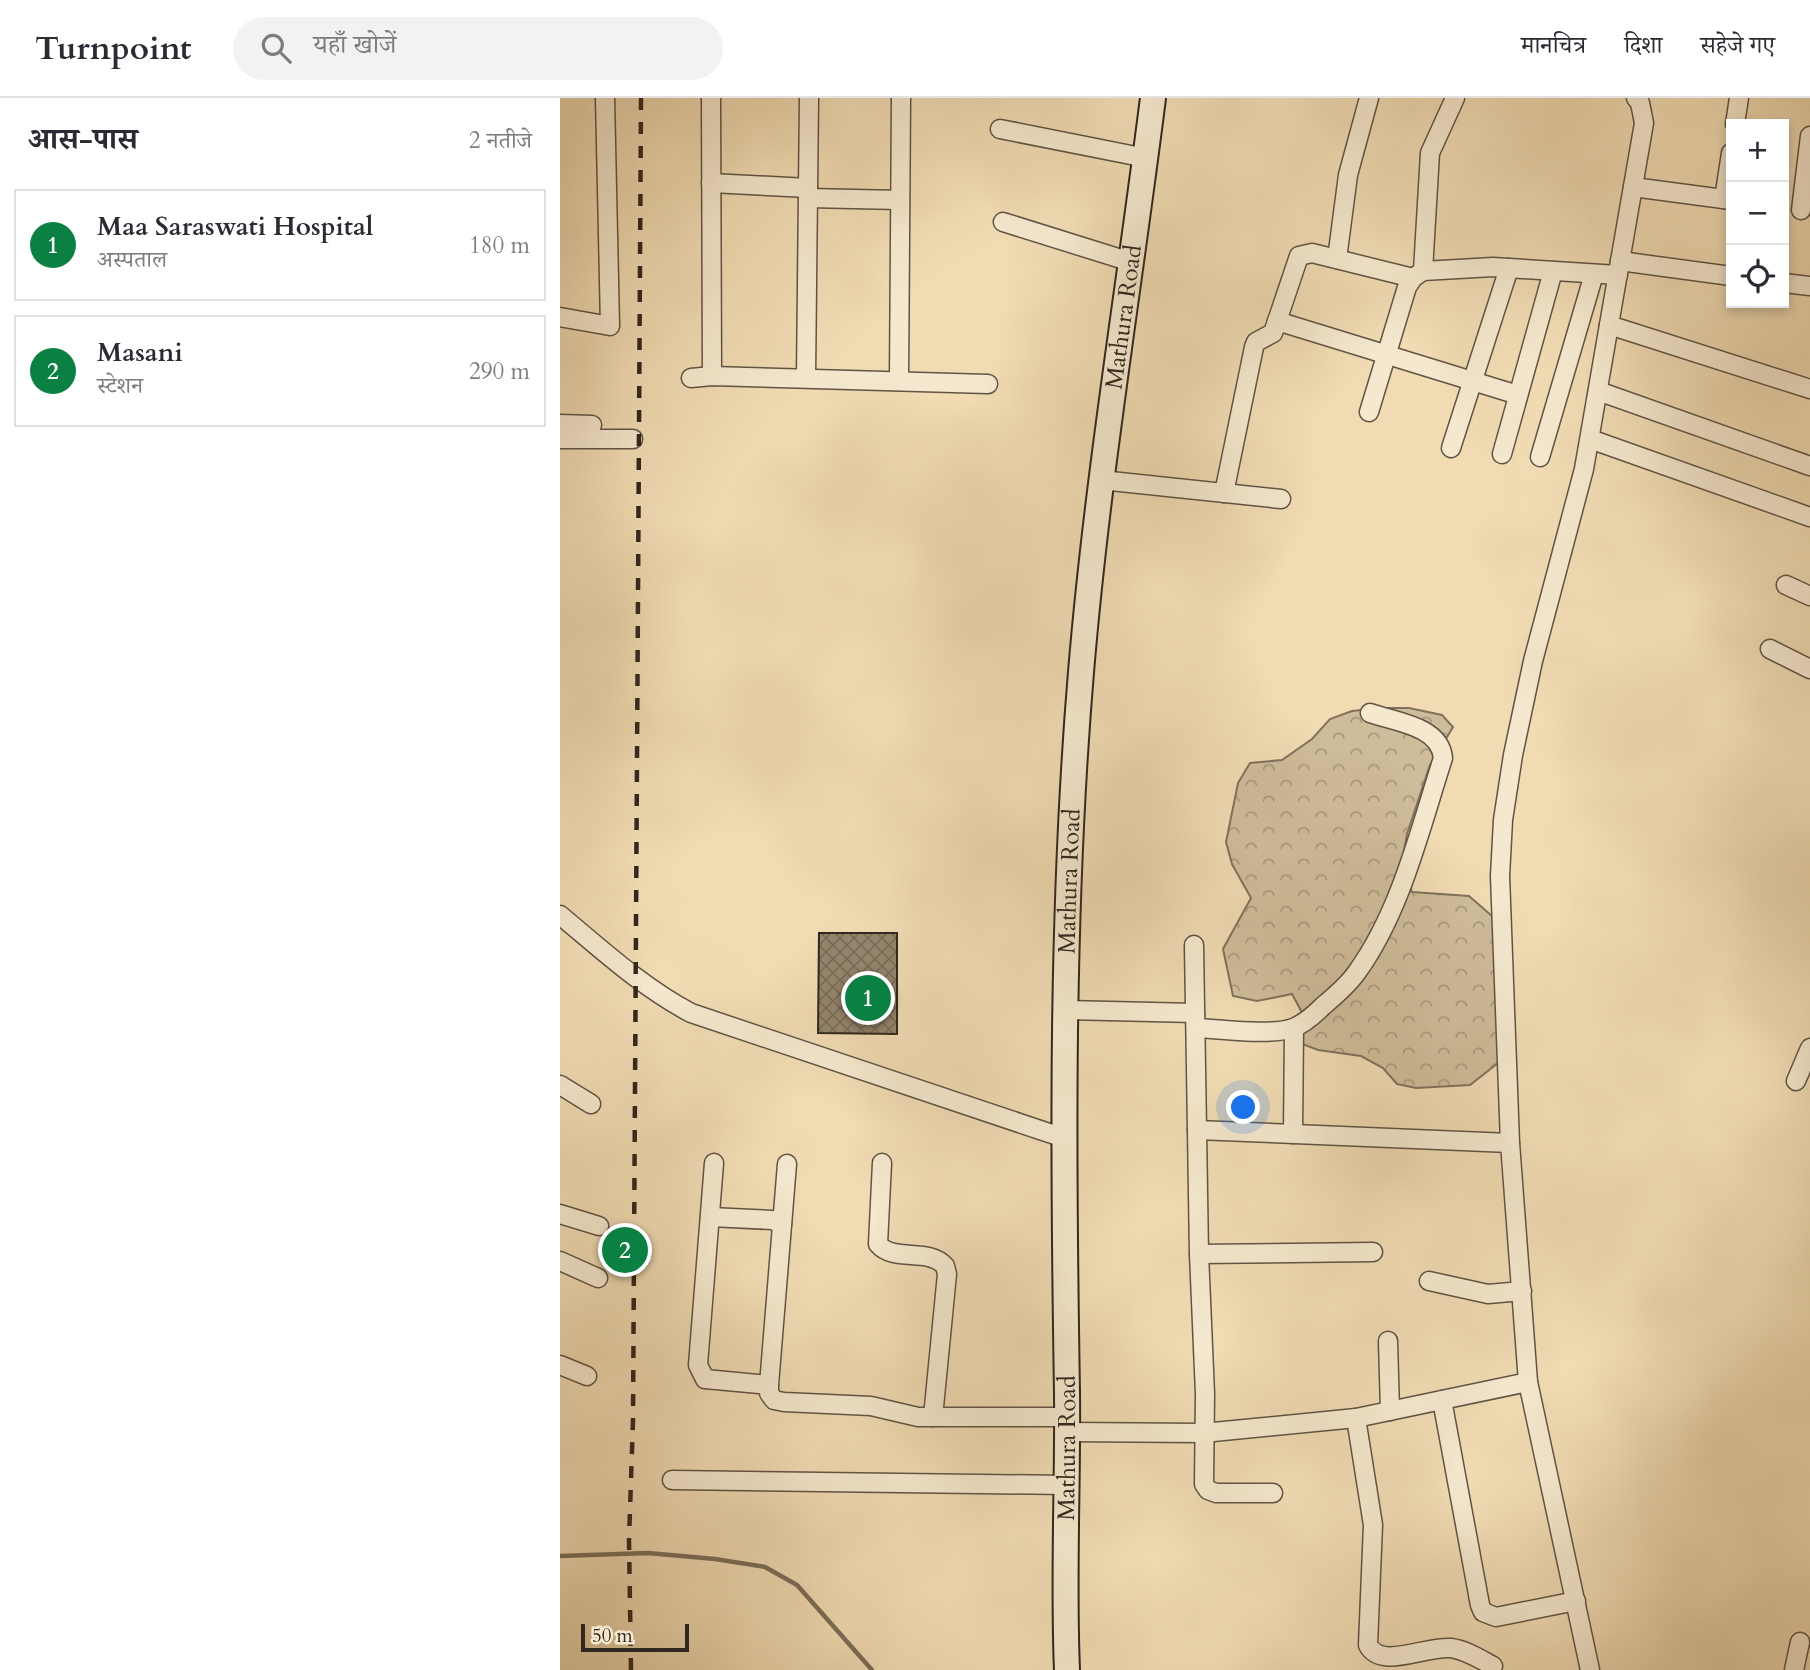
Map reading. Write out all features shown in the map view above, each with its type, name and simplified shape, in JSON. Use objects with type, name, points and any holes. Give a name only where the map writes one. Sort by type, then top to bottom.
[{"type":"main road","name":"Mathura Road","points":[[1068,1670],[1065,1617],[1067,1424],[1064,1138],[1073,788],[1080,687],[1101,480],[1153,98]]},
{"type":"street","points":[[560,317],[610,326],[605,98]]},
{"type":"street","points":[[711,98],[712,376]]},
{"type":"street","points":[[806,378],[809,98]]},
{"type":"street","points":[[899,380],[901,98]]},
{"type":"street","points":[[1337,259],[1349,175],[1369,98]]},
{"type":"street","points":[[1369,412],[1407,287],[1418,274],[1430,153],[1455,98]]},
{"type":"street","points":[[1736,119],[1739,98]]},
{"type":"street","points":[[1590,1670],[1528,1382],[1510,1143],[1500,876],[1503,820],[1513,755],[1533,661],[1590,439],[1644,122],[1642,100]]},
{"type":"street","points":[[1000,129],[1146,158]]},
{"type":"street","points":[[1798,210],[1810,136]]},
{"type":"street","points":[[711,183],[900,200]]},
{"type":"street","points":[[1633,187],[1726,200]]},
{"type":"street","points":[[1003,222],[1131,262]]},
{"type":"street","points":[[1224,493],[1254,347],[1256,342],[1273,333],[1299,256],[1312,253],[1418,274],[1509,268],[1594,274],[1619,268],[1726,276]]},
{"type":"street","points":[[1451,448],[1509,268]]},
{"type":"street","points":[[1502,454],[1553,271]]},
{"type":"street","points":[[1540,457],[1594,274]]},
{"type":"street","points":[[1789,284],[1810,286]]},
{"type":"street","points":[[1277,321],[1518,395]]},
{"type":"street","points":[[1609,325],[1810,389]]},
{"type":"street","points":[[691,379],[712,376],[988,384]]},
{"type":"street","points":[[1598,391],[1810,466]]},
{"type":"street","points":[[560,424],[592,425]]},
{"type":"street","points":[[560,439],[633,439]]},
{"type":"street","points":[[1590,439],[1810,517]]},
{"type":"street","points":[[1101,480],[1281,499]]},
{"type":"street","points":[[1786,585],[1810,596]]},
{"type":"street","points":[[1770,649],[1810,668]]},
{"type":"street","points":[[1066,1010],[1196,1020],[1277,1031],[1294,1028],[1339,992],[1357,973],[1404,879],[1443,758],[1442,747],[1437,738],[1370,713]]},
{"type":"street","points":[[560,915],[636,978],[691,1013],[1064,1138]]},
{"type":"street","points":[[1194,945],[1199,1254],[1205,1394],[1204,1484],[1208,1490],[1216,1493],[1273,1493]]},
{"type":"street","points":[[1293,1134],[1294,1028]]},
{"type":"street","points":[[1797,1082],[1810,1048]]},
{"type":"street","points":[[560,1085],[591,1104]]},
{"type":"street","points":[[1197,1130],[1510,1143]]},
{"type":"street","points":[[714,1163],[698,1365],[705,1379],[769,1385]]},
{"type":"street","points":[[882,1163],[878,1244],[888,1251],[934,1258],[945,1266],[947,1275],[933,1417]]},
{"type":"street","points":[[787,1164],[769,1385],[769,1393],[774,1400],[871,1406],[918,1417],[1203,1433],[1356,1418],[1528,1382]]},
{"type":"street","points":[[560,1214],[599,1226]]},
{"type":"street","points":[[710,1217],[772,1220],[782,1224]]},
{"type":"street","points":[[1199,1254],[1373,1252]]},
{"type":"street","points":[[560,1261],[598,1279]]},
{"type":"street","points":[[1429,1281],[1488,1294],[1522,1291]]},
{"type":"street","points":[[1388,1341],[1390,1411]]},
{"type":"street","points":[[560,1365],[587,1376]]},
{"type":"street","points":[[1442,1400],[1483,1612],[1496,1617],[1576,1601]]},
{"type":"street","points":[[1356,1418],[1373,1525],[1368,1645],[1371,1655],[1391,1665],[1441,1648],[1452,1648],[1493,1666]]},
{"type":"street","points":[[672,1480],[1066,1485]]},
{"type":"street","points":[[1794,1670],[1800,1642]]},
{"type":"green space","points":[[1409,708],[1442,715],[1453,727],[1430,765],[1407,834],[1402,862],[1412,892],[1469,896],[1492,916],[1505,982],[1498,1063],[1470,1085],[1416,1088],[1397,1084],[1383,1068],[1361,1056],[1318,1050],[1297,1042],[1305,1018],[1292,994],[1257,1001],[1233,996],[1223,949],[1251,898],[1232,864],[1226,842],[1238,783],[1250,763],[1282,760],[1312,739],[1330,719],[1352,711]]},
{"type":"building","points":[[819,933],[897,933],[897,1034],[818,1033]]},
{"type":"waterway","points":[[560,1556],[648,1553],[765,1567],[797,1585],[872,1670]]},
{"type":"railway","points":[[631,1670],[629,1540],[633,1420],[641,98]]},
{"type":"place","name":"Maa Saraswati Hospital","points":[[868,998]]},
{"type":"place","name":"Masani","points":[[625,1250]]}]
